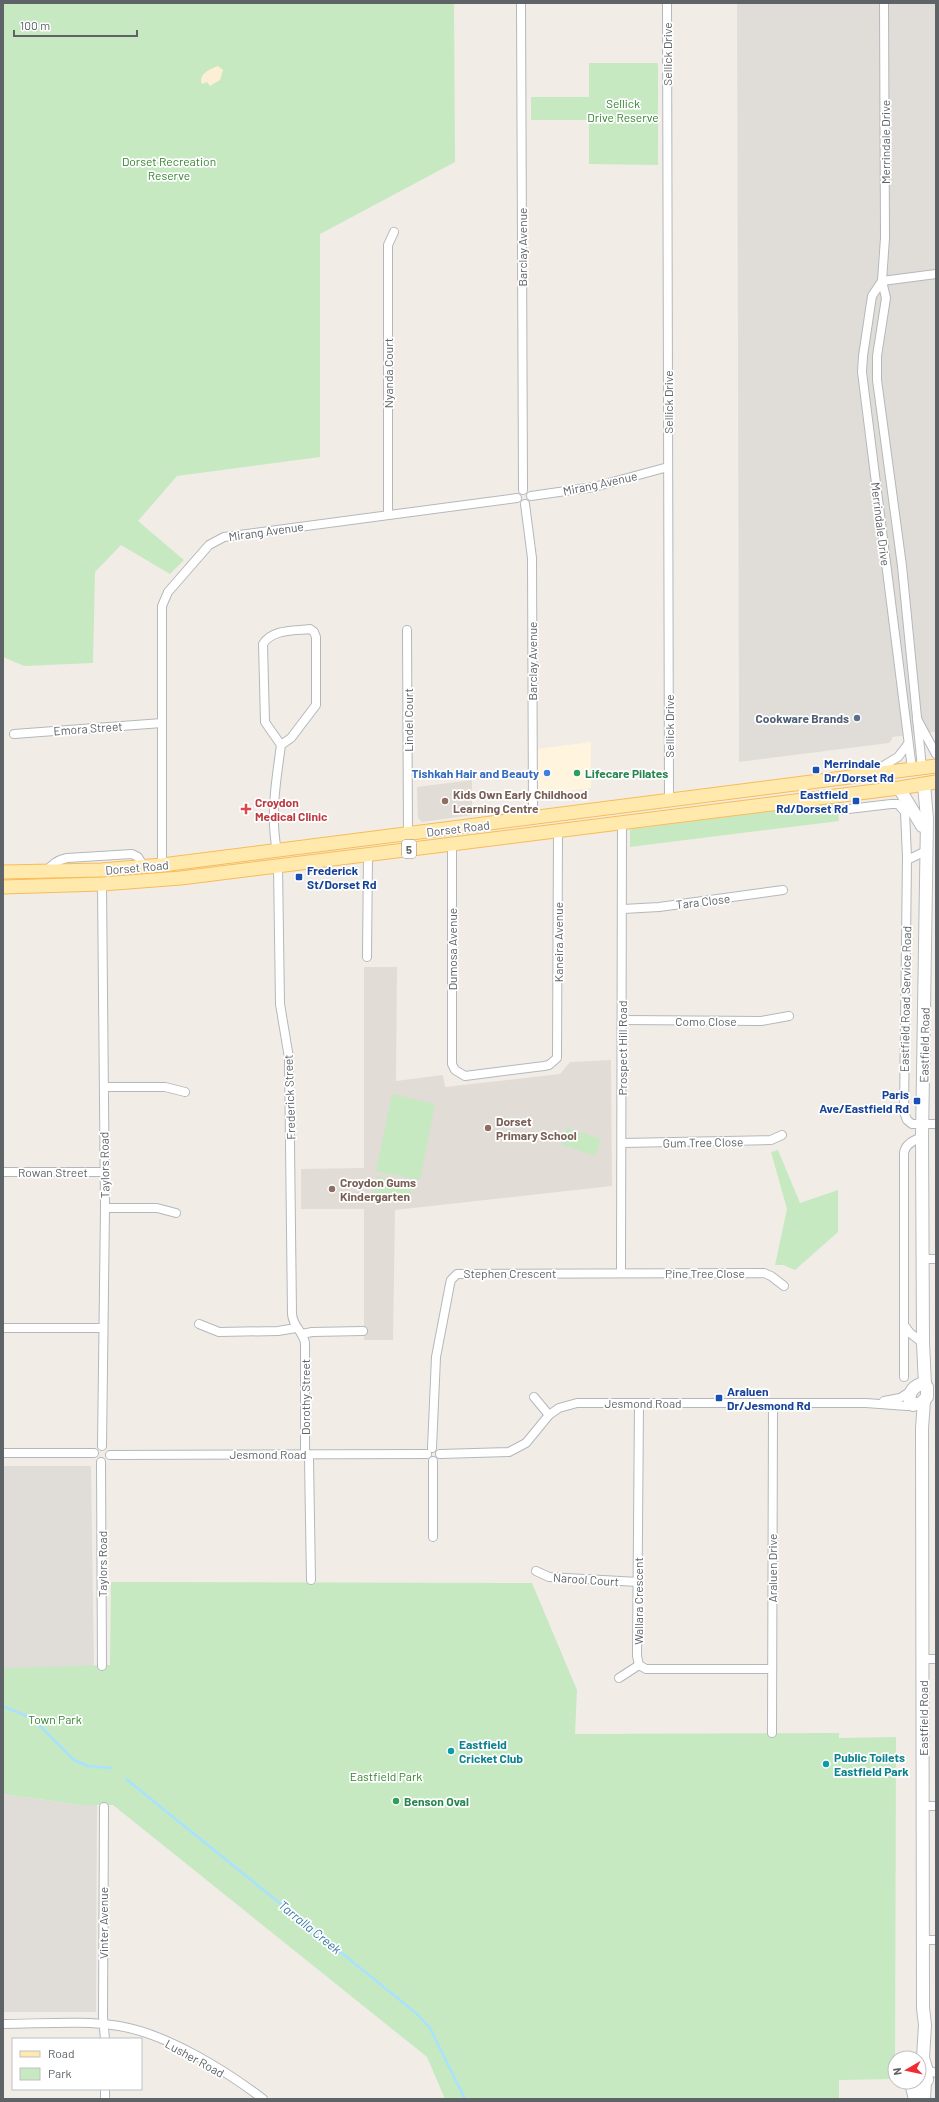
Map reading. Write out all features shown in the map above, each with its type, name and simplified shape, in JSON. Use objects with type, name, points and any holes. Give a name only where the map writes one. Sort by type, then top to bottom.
[{"type":"main road","name":"Dorset Road","points":[[3,872],[101,870],[162,865],[669,802],[936,766]]},
{"type":"main road","name":"Eastfield Road","points":[[917,769],[925,784],[926,806],[922,1137],[922,1428],[923,2008],[925,2025],[923,2058],[928,2073],[924,2099]]},
{"type":"main road","name":"Dorset Road","points":[[3,887],[102,884],[181,878],[925,784]]},
{"type":"main road","name":"Eastfield Road","points":[[925,784],[922,826],[926,845]]},
{"type":"main road","points":[[899,788],[922,826]]},
{"type":"main road","points":[[926,806],[936,796]]},
{"type":"main road","points":[[669,802],[671,816]]},
{"type":"main road","points":[[451,829],[452,843]]},
{"type":"main road","points":[[277,851],[278,866]]},
{"type":"main road","points":[[101,870],[102,884]]},
{"type":"main road","name":"Eastfield Road","points":[[915,2050],[923,2008]]},
{"type":"street","name":"Barclay Avenue","points":[[521,3],[523,490]]},
{"type":"street","name":"Sellick Drive","points":[[667,3],[669,802]]},
{"type":"street","name":"Merrindale Drive","points":[[884,3],[885,238],[882,281],[886,298],[878,356],[877,384],[905,593],[915,714],[917,769]]},
{"type":"street","name":"Nyanda Court","points":[[388,515],[388,245],[394,232]]},
{"type":"street","points":[[882,281],[936,274]]},
{"type":"street","name":"Merrindale Drive","points":[[882,281],[872,296],[862,356],[862,372],[908,744],[917,769]]},
{"type":"street","name":"Mirang Avenue","points":[[531,496],[594,487],[668,467]]},
{"type":"street","points":[[523,490],[529,492],[531,496],[529,502],[525,504],[519,502],[517,498],[518,494],[523,490]]},
{"type":"street","name":"Mirang Avenue","points":[[162,865],[161,612],[163,601],[209,545],[224,537],[517,498]]},
{"type":"street","points":[[878,505],[893,502]]},
{"type":"street","name":"Barclay Avenue","points":[[525,504],[532,558],[533,819]]},
{"type":"street","points":[[890,595],[905,593]]},
{"type":"street","points":[[277,851],[273,831],[273,807],[281,745],[265,722],[264,644],[267,638],[273,634],[310,629],[316,637],[316,705],[291,738],[281,745]]},
{"type":"street","name":"Lindel Court","points":[[407,630],[408,834]]},
{"type":"street","points":[[915,714],[936,754]]},
{"type":"street","name":"Emora Street","points":[[14,734],[162,723]]},
{"type":"street","points":[[868,775],[898,757],[908,744]]},
{"type":"street","name":"Eastfield Road Service Road","points":[[840,810],[898,804],[903,808],[907,817],[904,1112],[909,1122],[923,1124]]},
{"type":"street","name":"Prospect Hill Road","points":[[621,1273],[622,822]]},
{"type":"street","name":"Kaneira Avenue","points":[[558,830],[558,1053]]},
{"type":"street","name":"Dumosa Avenue","points":[[452,843],[452,1054],[455,1070],[465,1076],[549,1065],[554,1062],[558,1053]]},
{"type":"street","points":[[907,860],[926,845]]},
{"type":"street","points":[[46,872],[53,863],[59,859],[132,854],[138,857],[144,867]]},
{"type":"street","points":[[367,957],[368,854]]},
{"type":"street","name":"Frederick Street","points":[[278,866],[280,1004],[289,1058],[292,1314],[296,1328]]},
{"type":"street","name":"Taylors Road","points":[[102,884],[104,1087],[103,1172],[105,1208],[102,1328],[102,1446]]},
{"type":"street","name":"Tara Close","points":[[623,909],[659,907],[783,890]]},
{"type":"street","name":"Como Close","points":[[622,1020],[761,1021],[789,1016]]},
{"type":"street","points":[[104,1087],[164,1087],[185,1092]]},
{"type":"street","points":[[923,1124],[936,1124]]},
{"type":"street","name":"Gum Tree Close","points":[[622,1143],[771,1140],[782,1135]]},
{"type":"street","points":[[904,1377],[904,1153],[905,1148],[910,1143],[922,1137]]},
{"type":"street","name":"Rowan Street","points":[[3,1172],[103,1172]]},
{"type":"street","points":[[105,1208],[157,1208],[176,1213]]},
{"type":"street","points":[[922,1259],[936,1258]]},
{"type":"street","name":"Stephen Crescent","points":[[430,1451],[436,1357],[448,1290],[454,1276],[461,1273],[621,1273]]},
{"type":"street","name":"Pine Tree Close","points":[[621,1273],[764,1273],[771,1276],[784,1286]]},
{"type":"street","points":[[198,1324],[219,1332],[278,1331],[296,1328],[302,1334],[312,1332],[363,1331]]},
{"type":"street","points":[[904,1325],[910,1333],[923,1344]]},
{"type":"street","points":[[3,1328],[102,1328]]},
{"type":"street","name":"Dorothy Street","points":[[302,1334],[305,1343],[305,1450],[310,1459],[311,1580]]},
{"type":"street","name":"Jesmond Road","points":[[866,1403],[907,1406],[922,1394]]},
{"type":"street","name":"Jesmond Road","points":[[440,1454],[509,1452],[526,1443],[549,1415],[559,1408],[577,1403],[866,1403],[892,1401],[922,1394]]},
{"type":"street","points":[[534,1397],[549,1415]]},
{"type":"street","name":"Wallara Crescent","points":[[639,1403],[637,1656],[639,1665]]},
{"type":"street","name":"Araluen Drive","points":[[772,1733],[773,1404]]},
{"type":"street","points":[[102,1446],[108,1448],[110,1455],[106,1461],[101,1462],[97,1460],[94,1453],[96,1449],[102,1446]]},
{"type":"street","points":[[433,1461],[438,1458],[440,1454],[438,1449],[430,1451],[429,1459],[433,1461],[433,1537]]},
{"type":"street","name":"Jesmond Road","points":[[110,1455],[307,1454],[430,1451]]},
{"type":"street","points":[[3,1453],[94,1453]]},
{"type":"street","name":"Taylors Road","points":[[101,1462],[102,1666]]},
{"type":"street","name":"Narool Court","points":[[536,1571],[549,1577],[638,1582]]},
{"type":"street","points":[[923,1660],[936,1659]]},
{"type":"street","points":[[619,1678],[639,1665],[646,1669],[772,1669]]},
{"type":"street","points":[[923,1806],[936,1806]]},
{"type":"street","name":"Vinter Avenue","points":[[104,1807],[105,2038]]},
{"type":"street","points":[[923,1940],[936,1940]]},
{"type":"street","name":"Lusher Road","points":[[3,2024],[104,2025],[127,2028],[174,2044],[249,2088],[263,2099]]},
{"type":"shaded area","points":[[737,3],[936,3],[936,732],[892,737],[892,740],[889,743],[739,762]]},
{"type":"shaded area","points":[[591,742],[591,788],[537,795],[536,749]]},
{"type":"shaded area","name":"Kids Own Early Childhood Learning Centre","points":[[472,780],[472,815],[422,822],[418,818],[417,787]]},
{"type":"shaded area","name":"Dorset Primary School","points":[[364,967],[397,967],[396,1081],[443,1075],[445,1087],[560,1074],[570,1062],[611,1060],[612,1186],[395,1210],[393,1340],[364,1340],[364,1209],[301,1209],[301,1169],[364,1168]]},
{"type":"shaded area","points":[[3,1466],[90,1466],[91,1468],[94,1667],[3,1668]]},
{"type":"shaded area","points":[[3,1794],[81,1805],[97,1805],[96,2012],[3,2012]]},
{"type":"green space","name":"Dorset Recreation Reserve","points":[[3,3],[454,3],[455,162],[320,234],[320,457],[177,476],[138,521],[184,560],[170,574],[121,545],[95,572],[93,663],[24,666],[3,657]]},
{"type":"green space","name":"Sellick Drive Reserve","points":[[589,63],[658,63],[658,165],[589,164],[589,120],[531,120],[531,97],[589,97]]},
{"type":"green space","points":[[837,803],[839,821],[630,847],[630,830],[632,829]]},
{"type":"green space","points":[[392,1094],[435,1104],[420,1180],[376,1171]]},
{"type":"green space","points":[[567,1128],[601,1139],[595,1156],[562,1145]]},
{"type":"green space","points":[[778,1150],[800,1203],[838,1190],[838,1232],[795,1270],[783,1265],[775,1265],[787,1209],[771,1152]]},
{"type":"green space","points":[[377,1176],[413,1184],[409,1203],[373,1195]]},
{"type":"green space","name":"Eastfield Park","points":[[111,1582],[532,1583],[577,1690],[575,1734],[839,1733],[839,1738],[896,1737],[895,2050],[887,2050],[887,2079],[839,2080],[839,2099],[445,2099],[427,2057],[113,1805],[81,1805],[3,1794],[3,1668],[110,1665]]},
{"type":"sand","points":[[218,66],[223,70],[220,80],[210,86],[207,82],[202,84],[201,80],[203,75],[208,70]]},
{"type":"waterway","name":"Tarralla Creek","points":[[3,1706],[33,1719],[74,1760],[88,1766],[111,1768]]},
{"type":"waterway","name":"Tarralla Creek","points":[[126,1779],[416,2013],[430,2028],[465,2099]]},
{"type":"place","name":"Cookware Brands","points":[[857,718]]},
{"type":"place","name":"Merrindale Dr/Dorset Rd","points":[[816,770]]},
{"type":"place","name":"Tishkah Hair and Beauty","points":[[547,773]]},
{"type":"place","name":"Lifecare Pilates","points":[[577,773]]},
{"type":"place","name":"Kids Own Early Childhood Learning Centre","points":[[445,801]]},
{"type":"place","name":"Eastfield Rd/Dorset Rd","points":[[856,801]]},
{"type":"place","name":"Croydon Medical Clinic","points":[[246,809]]},
{"type":"place","name":"Frederick St/Dorset Rd","points":[[299,877]]},
{"type":"place","name":"Paris Ave/Eastfield Rd","points":[[917,1101]]},
{"type":"place","name":"Dorset Primary School","points":[[488,1128]]},
{"type":"place","name":"Croydon Gums Kindergarten","points":[[332,1189]]},
{"type":"place","name":"Araluen Dr/Jesmond Rd","points":[[719,1398]]},
{"type":"place","name":"Eastfield Cricket Club","points":[[451,1751]]},
{"type":"place","name":"Public Toilets Eastfield Park","points":[[826,1764]]},
{"type":"place","name":"Benson Oval","points":[[396,1801]]},
{"type":"park label","name":"Town Park","points":[[55,1719]]}]
